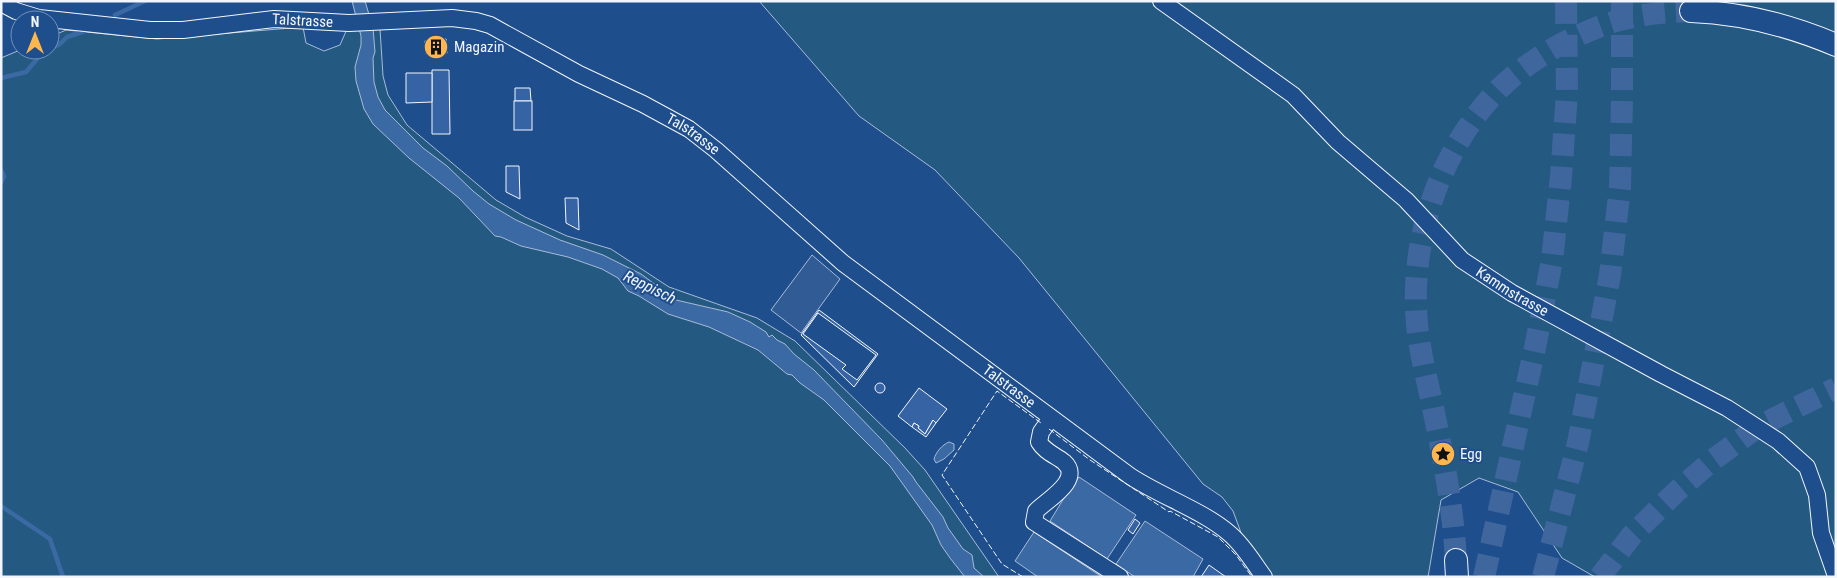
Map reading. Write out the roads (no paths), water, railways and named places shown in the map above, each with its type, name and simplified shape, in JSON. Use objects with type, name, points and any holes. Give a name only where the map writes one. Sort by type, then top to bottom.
[{"type":"highway","points":[[1691,11],[1730,14],[1790,26],[1836,45]]},
{"type":"street","name":"Kammstrasse","points":[[1161,1],[1292,94],[1338,142],[1406,200],[1462,260],[1512,293],[1727,408],[1778,442],[1807,468],[1817,495],[1821,533],[1836,576]]},
{"type":"street","name":"Talstrasse","points":[[1,3],[16,11],[39,18],[150,30],[191,29],[236,22],[274,19],[349,23],[452,18],[490,25],[578,74],[678,122],[716,150],[843,263],[1142,484],[1222,528],[1242,547],[1264,577]]},
{"type":"street","points":[[1051,418],[1041,432],[1039,442],[1043,448],[1066,464],[1069,470],[1068,477],[1064,487],[1036,511],[1034,522],[1120,577]]},
{"type":"water","name":"Reppisch","points":[[352,1],[365,1],[373,28],[375,52],[373,58],[374,82],[378,97],[385,110],[423,148],[447,166],[489,204],[516,220],[560,240],[603,255],[641,274],[676,300],[728,312],[750,322],[766,332],[769,337],[772,335],[785,344],[814,370],[882,440],[943,517],[948,528],[963,549],[972,555],[974,568],[984,577],[965,577],[941,545],[932,525],[890,466],[824,400],[792,375],[787,374],[758,350],[709,327],[668,314],[628,291],[618,278],[602,269],[568,257],[521,246],[495,236],[459,198],[409,158],[373,124],[364,109],[356,81],[355,67],[361,45],[361,36]]},
{"type":"water","points":[[949,442],[954,444],[954,450],[936,463],[934,459],[936,454]]},
{"type":"water","points":[[1079,477],[1136,515],[1107,559],[1050,521],[1075,480]]},
{"type":"water","points":[[1145,521],[1203,559],[1193,577],[1135,577],[1116,564]]},
{"type":"water","points":[[1034,532],[1102,577],[1038,577],[1015,561]]},
{"type":"waterway","points":[[115,15],[145,1]]},
{"type":"waterway","points":[[60,44],[67,37],[85,31]]},
{"type":"waterway","points":[[1,78],[26,72],[36,60]]},
{"type":"waterway","points":[[1,170],[4,176],[1,183]]},
{"type":"waterway","points":[[1,506],[50,539],[63,577]]},
{"type":"tunnel","points":[[1484,577],[1536,343],[1552,260],[1561,177],[1567,93],[1566,1]]},
{"type":"tunnel","points":[[1543,577],[1578,443],[1610,275],[1620,187],[1622,1]]},
{"type":"tunnel","points":[[1456,560],[1453,520],[1418,333],[1416,300],[1417,267],[1423,234],[1432,202],[1444,171],[1459,141],[1478,114],[1499,89],[1539,57],[1569,40],[1616,21],[1653,14],[1691,11]]},
{"type":"tunnel","points":[[1600,577],[1632,535],[1677,491],[1713,460],[1759,426],[1836,388]]},
{"type":"place","name":"Magazin","points":[[436,47]]},
{"type":"place","name":"Egg","points":[[1443,454]]}]
